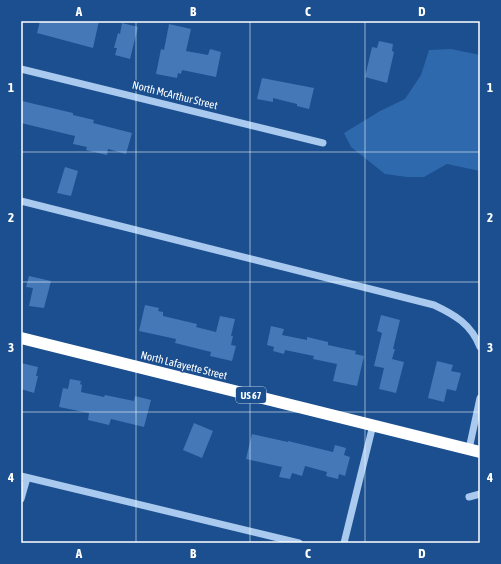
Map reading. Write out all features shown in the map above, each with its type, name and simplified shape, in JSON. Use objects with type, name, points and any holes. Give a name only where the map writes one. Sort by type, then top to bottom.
[{"type":"highway","name":"North Lafayette Street","points":[[21,338],[474,450]]},
{"type":"street","name":"North McArthur Street","points":[[21,69],[323,143]]},
{"type":"street","points":[[21,201],[434,305],[454,314],[470,329],[477,339],[480,347]]},
{"type":"street","points":[[474,450],[480,398]]},
{"type":"street","points":[[344,543],[373,425]]},
{"type":"street","points":[[21,499],[24,477],[299,543]]},
{"type":"street","points":[[468,497],[480,494]]},
{"type":"shaded area","points":[[451,49],[480,55],[480,171],[447,164],[424,177],[407,177],[385,174],[351,147],[344,133],[380,111],[405,99],[421,75],[429,50]]},
{"type":"building","points":[[40,21],[99,21],[93,48],[37,33]]},
{"type":"building","points":[[122,23],[138,27],[130,59],[115,55],[117,48],[114,48],[118,33],[120,34]]},
{"type":"building","points":[[169,24],[191,29],[186,51],[208,55],[210,49],[221,52],[216,77],[182,70],[181,74],[178,73],[177,78],[156,74],[161,49],[164,50]]},
{"type":"building","points":[[379,41],[393,44],[392,51],[394,52],[387,83],[365,77],[372,47],[377,48]]},
{"type":"building","points":[[262,78],[314,88],[309,109],[297,106],[297,104],[273,98],[273,102],[257,99]]},
{"type":"building","points":[[22,101],[73,113],[73,115],[94,120],[93,123],[132,133],[126,154],[108,149],[107,155],[86,150],[87,147],[73,144],[75,136],[21,123]]},
{"type":"building","points":[[65,167],[78,171],[71,196],[57,193]]},
{"type":"building","points":[[29,276],[51,281],[44,308],[29,306],[33,288],[26,287]]},
{"type":"building","points":[[145,305],[159,308],[158,311],[163,312],[163,316],[197,324],[196,327],[216,332],[220,316],[235,319],[231,336],[233,336],[231,345],[236,346],[232,361],[210,356],[211,352],[175,343],[176,339],[139,331]]},
{"type":"building","points":[[381,315],[400,320],[392,359],[404,362],[396,393],[379,389],[384,368],[374,366],[382,333],[377,331]]},
{"type":"building","points":[[271,326],[284,329],[282,335],[307,340],[307,337],[328,342],[328,345],[356,351],[355,354],[364,356],[357,386],[333,381],[337,364],[313,359],[314,356],[285,350],[284,354],[273,351],[274,347],[267,345]]},
{"type":"building","points":[[437,361],[453,365],[451,371],[461,373],[456,391],[447,389],[444,402],[428,398]]},
{"type":"building","points":[[21,363],[38,367],[36,376],[38,376],[34,393],[21,389]]},
{"type":"building","points":[[70,379],[81,381],[81,392],[134,401],[135,396],[151,400],[144,427],[111,419],[109,425],[88,420],[89,413],[59,407],[63,388],[68,389]]},
{"type":"building","points":[[194,423],[213,431],[202,458],[183,450]]},
{"type":"building","points":[[252,434],[333,452],[335,445],[346,448],[344,455],[350,457],[345,476],[339,474],[338,479],[326,476],[327,472],[305,466],[302,476],[292,473],[290,479],[279,477],[282,467],[246,459]]}]
